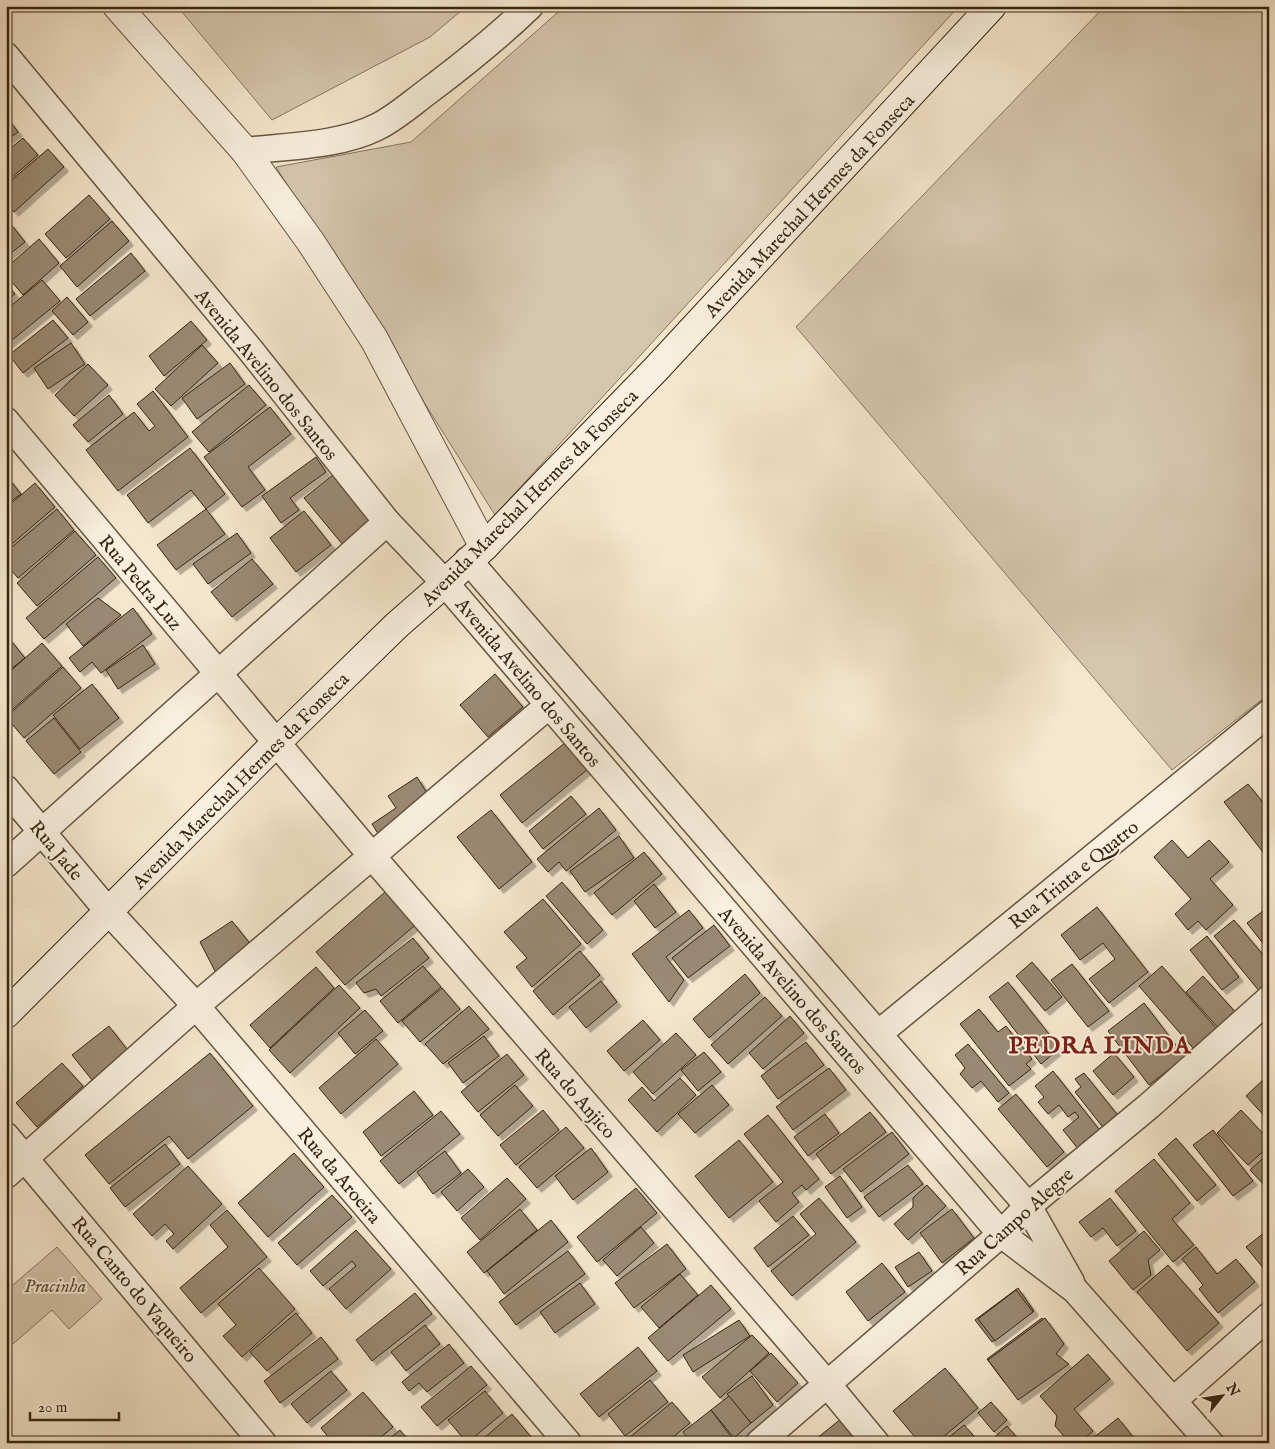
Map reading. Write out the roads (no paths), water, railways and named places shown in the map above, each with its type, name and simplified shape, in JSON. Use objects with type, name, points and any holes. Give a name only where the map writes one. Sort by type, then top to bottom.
[{"type":"main road","points":[[117,6],[245,151],[310,241],[374,340],[398,382],[476,553]]},
{"type":"main road","name":"Avenida Marechal Hermes da Fonseca","points":[[6,1014],[276,742],[397,625],[476,553],[656,369],[992,6]]},
{"type":"street","points":[[245,151],[343,139],[377,127],[409,106],[460,67],[530,6]]},
{"type":"street","name":"Avenida Avelino dos Santos","points":[[6,56],[246,345],[387,522],[445,583],[1001,1234],[1075,1290]]},
{"type":"street","name":"Rua Pedra Luz","points":[[6,422],[276,742]]},
{"type":"street","points":[[6,864],[387,522]]},
{"type":"street","name":"Avenida Avelino dos Santos","points":[[476,553],[878,1034],[1028,1206],[1075,1290]]},
{"type":"street","points":[[16,1167],[196,1006],[549,705]]},
{"type":"street","name":"Rua Trinta e Quatro","points":[[878,1034],[1269,712]]},
{"type":"street","name":"Rua do Anjico","points":[[276,742],[876,1443]]},
{"type":"street","name":"Rua Jade","points":[[6,789],[108,911]]},
{"type":"street","name":"Rua da Aroeira","points":[[108,911],[196,1006],[568,1443]]},
{"type":"street","name":"Rua Campo Alegre","points":[[759,1443],[1001,1234],[1028,1206],[1149,1106],[1269,999]]},
{"type":"street","name":"Rua Canto do Vaqueiro","points":[[6,1136],[16,1167],[263,1443]]},
{"type":"street","points":[[1075,1290],[1210,1443]]},
{"type":"street","points":[[1174,1400],[1269,1316]]},
{"type":"district","name":"PEDRA LINDA","points":[[1100,1045]]},
{"type":"park label","name":"Pracinha","points":[[55,1285]]}]
